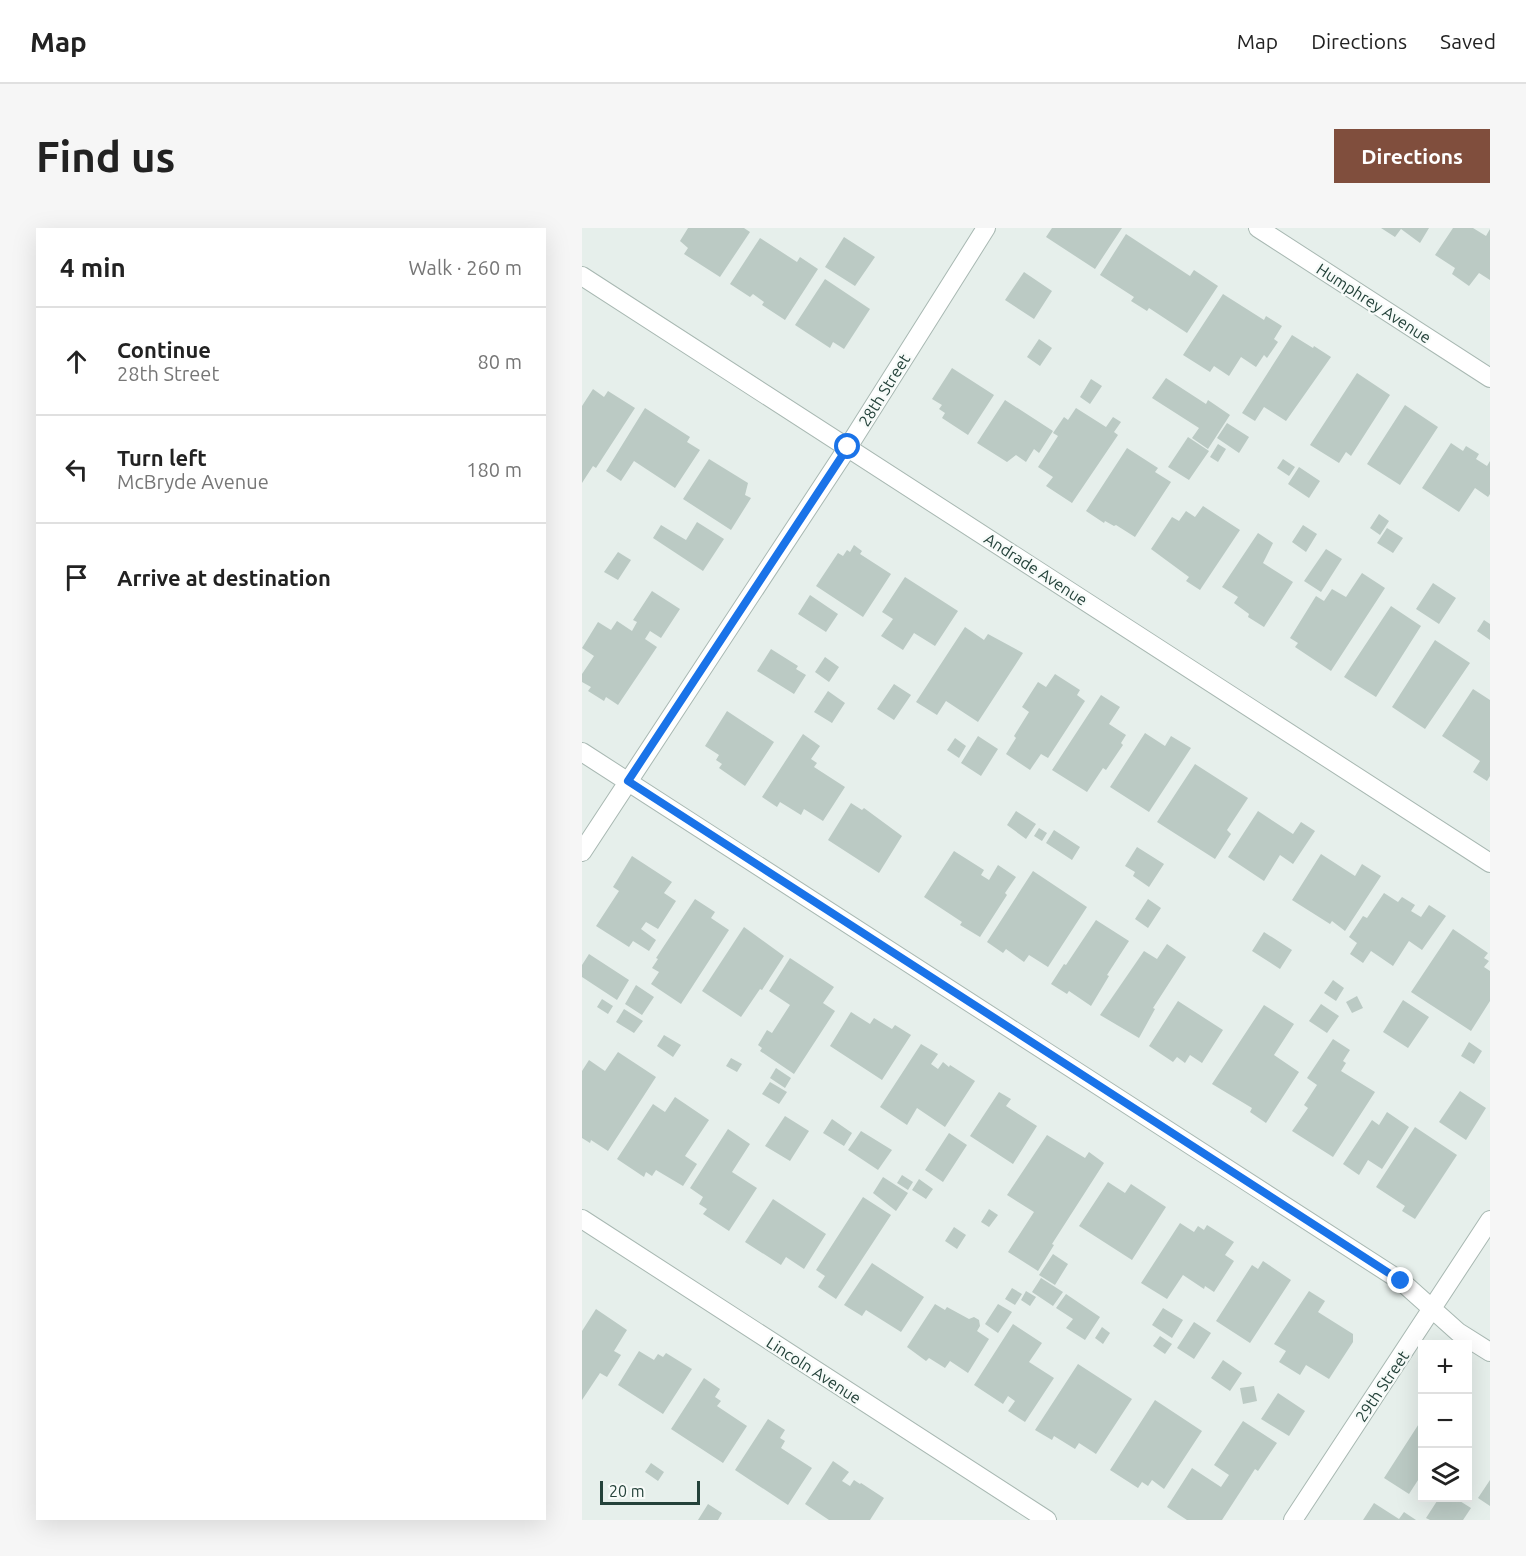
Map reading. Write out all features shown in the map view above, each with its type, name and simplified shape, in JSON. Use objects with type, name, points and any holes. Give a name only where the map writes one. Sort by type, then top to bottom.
[{"type":"street","name":"28th Street","points":[[582,852],[848,447],[986,228]]},
{"type":"street","name":"Humphrey Avenue","points":[[1258,228],[1490,378]]},
{"type":"street","name":"Andrade Avenue","points":[[582,276],[1490,863]]},
{"type":"street","points":[[582,752],[1401,1281],[1458,1332],[1490,1352]]},
{"type":"street","name":"Lincoln Avenue","points":[[582,1219],[1047,1520]]},
{"type":"street","name":"29th Street","points":[[1293,1520],[1490,1221]]},
{"type":"building","points":[[688,228],[744,228],[750,232],[720,277],[684,254],[688,248],[680,241]]},
{"type":"building","points":[[1052,228],[1122,228],[1095,269],[1046,237]]},
{"type":"building","points":[[1381,228],[1429,228],[1420,243],[1401,229],[1395,237]]},
{"type":"building","points":[[1453,228],[1473,228],[1486,236],[1490,229],[1490,280],[1479,273],[1469,286],[1452,274],[1455,268],[1435,255]]},
{"type":"building","points":[[1126,234],[1190,276],[1194,270],[1218,286],[1187,333],[1149,308],[1147,311],[1131,301],[1134,297],[1100,275]]},
{"type":"building","points":[[844,237],[875,257],[855,286],[825,267]]},
{"type":"building","points":[[760,238],[797,262],[800,257],[818,269],[785,320],[762,305],[764,302],[753,294],[750,297],[730,284]]},
{"type":"building","points":[[1024,272],[1052,291],[1034,319],[1005,300]]},
{"type":"building","points":[[825,279],[870,309],[844,349],[833,342],[830,348],[795,325]]},
{"type":"building","points":[[1223,294],[1264,320],[1266,316],[1282,326],[1274,339],[1278,342],[1267,358],[1264,355],[1256,367],[1241,357],[1229,376],[1214,366],[1210,372],[1183,355]]},
{"type":"building","points":[[1292,335],[1331,357],[1286,421],[1264,407],[1255,421],[1242,413]]},
{"type":"building","points":[[1039,339],[1052,348],[1040,366],[1027,357]]},
{"type":"building","points":[[952,368],[994,395],[968,435],[942,418],[945,413],[939,409],[942,405],[932,399]]},
{"type":"building","points":[[1357,373],[1390,395],[1351,456],[1346,452],[1339,463],[1310,445]]},
{"type":"building","points":[[1166,378],[1206,404],[1208,400],[1230,415],[1208,449],[1192,438],[1199,428],[1152,398]]},
{"type":"building","points":[[1091,379],[1102,386],[1090,404],[1080,397]]},
{"type":"building","points":[[593,389],[604,397],[608,391],[635,408],[596,468],[593,466],[582,483],[582,406]]},
{"type":"building","points":[[1005,400],[1053,431],[1039,453],[1034,449],[1026,462],[1016,455],[1007,462],[977,443]]},
{"type":"building","points":[[1405,405],[1438,427],[1400,485],[1367,464]]},
{"type":"building","points":[[645,408],[690,437],[687,442],[700,450],[675,488],[634,461],[621,481],[606,471]]},
{"type":"building","points":[[1076,408],[1106,427],[1113,417],[1121,422],[1114,432],[1118,435],[1072,503],[1046,486],[1053,477],[1038,467],[1058,436],[1053,433],[1064,417],[1068,420]]},
{"type":"building","points":[[1227,423],[1249,437],[1239,453],[1217,438]]},
{"type":"building","points":[[1188,437],[1209,451],[1189,480],[1168,467]]},
{"type":"building","points":[[1451,443],[1463,451],[1466,446],[1479,454],[1476,459],[1487,466],[1490,461],[1490,494],[1488,497],[1475,488],[1459,512],[1422,488]]},
{"type":"building","points":[[1218,444],[1226,449],[1218,462],[1210,457]]},
{"type":"building","points":[[1127,448],[1158,468],[1155,472],[1171,482],[1135,537],[1116,525],[1105,521],[1104,523],[1086,511]]},
{"type":"building","points":[[709,459],[748,483],[745,495],[751,498],[731,530],[683,499]]},
{"type":"building","points":[[1283,459],[1295,467],[1289,476],[1277,468]]},
{"type":"building","points":[[1299,467],[1320,481],[1309,498],[1288,484]]},
{"type":"building","points":[[1203,506],[1240,530],[1200,590],[1186,581],[1189,577],[1151,549],[1172,517],[1179,521],[1186,511],[1195,517]]},
{"type":"building","points":[[1379,514],[1389,521],[1380,535],[1370,528]]},
{"type":"building","points":[[697,522],[724,539],[703,571],[653,538],[661,525],[686,540]]},
{"type":"building","points":[[1303,525],[1317,534],[1306,552],[1292,542]]},
{"type":"building","points":[[1387,528],[1403,538],[1393,553],[1377,543]]},
{"type":"building","points":[[1258,533],[1273,543],[1263,563],[1293,582],[1264,627],[1248,617],[1249,614],[1234,603],[1238,597],[1222,587]]},
{"type":"building","points":[[854,545],[862,551],[860,554],[891,574],[863,617],[816,586],[838,553],[843,556],[847,550],[850,552]]},
{"type":"building","points":[[1326,549],[1342,559],[1321,592],[1304,581]]},
{"type":"building","points":[[618,552],[631,560],[618,580],[604,572]]},
{"type":"building","points":[[1362,573],[1385,588],[1331,671],[1295,647],[1298,643],[1290,638],[1316,596],[1324,601],[1332,589],[1346,597]]},
{"type":"building","points":[[905,577],[958,611],[935,646],[914,633],[903,650],[881,636],[893,619],[882,612]]},
{"type":"building","points":[[1433,583],[1456,598],[1439,624],[1416,609]]},
{"type":"building","points":[[652,591],[680,609],[661,638],[650,631],[645,639],[657,647],[618,705],[606,697],[604,701],[588,691],[591,687],[582,682],[582,674],[594,656],[582,648],[598,622],[611,630],[617,621],[632,631],[637,622],[633,620]]},
{"type":"building","points":[[810,595],[838,614],[826,632],[798,614]]},
{"type":"building","points":[[1391,606],[1421,626],[1376,697],[1344,677]]},
{"type":"building","points":[[1484,620],[1490,624],[1490,640],[1477,631]]},
{"type":"building","points":[[965,627],[984,640],[988,634],[1023,653],[978,722],[946,701],[937,715],[916,702]]},
{"type":"building","points":[[1435,640],[1470,663],[1425,729],[1392,707]]},
{"type":"building","points":[[771,649],[798,666],[796,669],[806,675],[794,694],[757,671]]},
{"type":"building","points":[[825,657],[839,667],[829,682],[815,672]]},
{"type":"building","points":[[1055,674],[1080,690],[1077,695],[1085,701],[1048,758],[1041,754],[1030,770],[1006,754],[1029,712],[1022,707],[1038,682],[1046,687]]},
{"type":"building","points":[[894,684],[911,695],[894,720],[877,709]]},
{"type":"building","points":[[1473,689],[1490,700],[1490,776],[1487,781],[1473,772],[1480,761],[1442,736]]},
{"type":"building","points":[[828,691],[845,703],[832,723],[814,712]]},
{"type":"building","points":[[1101,695],[1120,707],[1109,724],[1126,735],[1121,743],[1123,745],[1106,770],[1103,768],[1087,792],[1052,770]]},
{"type":"building","points":[[727,711],[774,742],[745,786],[719,768],[722,764],[716,760],[719,755],[705,746]]},
{"type":"building","points":[[1145,733],[1165,746],[1171,736],[1191,748],[1149,812],[1110,787]]},
{"type":"building","points":[[803,734],[820,746],[811,759],[817,763],[814,767],[845,787],[823,821],[804,809],[801,815],[780,802],[777,807],[762,797]]},
{"type":"building","points":[[978,736],[998,749],[981,776],[961,763]]},
{"type":"building","points":[[955,738],[966,746],[959,758],[947,750]]},
{"type":"building","points":[[1195,764],[1248,798],[1227,830],[1231,834],[1215,859],[1157,822]]},
{"type":"building","points":[[851,803],[862,810],[864,808],[902,836],[879,873],[828,840]]},
{"type":"building","points":[[1016,811],[1036,824],[1026,839],[1007,825]]},
{"type":"building","points":[[1258,811],[1293,834],[1301,822],[1315,831],[1293,864],[1280,855],[1264,881],[1228,857]]},
{"type":"building","points":[[1039,828],[1047,833],[1042,841],[1034,836]]},
{"type":"building","points":[[1054,830],[1080,847],[1072,860],[1046,843]]},
{"type":"building","points":[[1137,847],[1164,864],[1149,887],[1133,876],[1135,872],[1125,866]]},
{"type":"building","points":[[954,851],[984,870],[981,875],[989,880],[998,865],[1016,877],[980,937],[960,925],[962,922],[924,897]]},
{"type":"building","points":[[1321,854],[1355,876],[1362,864],[1381,876],[1345,931],[1332,921],[1330,924],[1292,900]]},
{"type":"building","points":[[632,856],[672,882],[664,893],[676,901],[658,929],[646,922],[641,929],[656,940],[649,951],[633,941],[629,947],[596,926],[619,891],[613,887]]},
{"type":"building","points":[[1033,871],[1087,907],[1048,967],[1029,955],[1024,962],[1006,949],[1003,953],[987,942]]},
{"type":"building","points":[[1384,893],[1398,902],[1402,897],[1415,905],[1411,911],[1421,917],[1429,905],[1446,916],[1422,950],[1409,941],[1393,966],[1371,951],[1363,963],[1350,954],[1357,943],[1349,937],[1363,916],[1367,918]]},
{"type":"building","points":[[695,899],[715,912],[711,918],[729,930],[681,1004],[651,984],[659,972],[652,968],[658,959],[656,958]]},
{"type":"building","points":[[1148,899],[1161,908],[1148,928],[1135,919]]},
{"type":"building","points":[[1096,920],[1129,941],[1107,975],[1109,976],[1091,1006],[1069,991],[1067,994],[1051,984]]},
{"type":"building","points":[[744,927],[784,956],[741,1017],[702,991]]},
{"type":"building","points":[[1453,929],[1488,953],[1484,958],[1489,961],[1484,967],[1490,971],[1490,1001],[1471,1031],[1411,992]]},
{"type":"building","points":[[1264,932],[1292,950],[1280,969],[1252,951]]},
{"type":"building","points":[[1167,944],[1186,957],[1153,1008],[1155,1009],[1139,1038],[1100,1015],[1144,951],[1157,959]]},
{"type":"building","points":[[589,954],[629,980],[617,1000],[582,977],[582,965]]},
{"type":"building","points":[[790,958],[834,987],[823,1003],[835,1011],[794,1074],[760,1051],[762,1048],[758,1045],[767,1030],[772,1033],[790,1005],[769,991]]},
{"type":"building","points":[[1333,980],[1344,988],[1336,1001],[1324,993]]},
{"type":"building","points":[[636,985],[654,997],[642,1015],[625,1004]]},
{"type":"building","points":[[1357,996],[1363,1008],[1352,1013],[1346,1002]]},
{"type":"building","points":[[602,999],[613,1006],[608,1014],[597,1007]]},
{"type":"building","points":[[1403,1000],[1429,1017],[1408,1048],[1383,1032]]},
{"type":"building","points":[[1178,1001],[1223,1030],[1202,1063],[1190,1055],[1185,1063],[1177,1057],[1173,1062],[1149,1046]]},
{"type":"building","points":[[1321,1004],[1339,1016],[1327,1033],[1309,1021]]},
{"type":"building","points":[[1264,1005],[1294,1024],[1274,1055],[1299,1072],[1266,1123],[1250,1112],[1252,1108],[1212,1084]]},
{"type":"building","points":[[624,1009],[643,1021],[634,1033],[616,1022]]},
{"type":"building","points":[[851,1012],[870,1024],[874,1018],[892,1029],[895,1025],[911,1035],[882,1080],[830,1046]]},
{"type":"building","points":[[664,1035],[681,1045],[673,1057],[657,1046]]},
{"type":"building","points":[[1333,1039],[1350,1050],[1343,1061],[1346,1063],[1341,1071],[1375,1092],[1333,1157],[1292,1131],[1308,1108],[1304,1105],[1317,1085],[1307,1078]]},
{"type":"building","points":[[1469,1042],[1482,1051],[1474,1064],[1461,1056]]},
{"type":"building","points":[[921,1044],[938,1054],[931,1064],[938,1069],[943,1062],[975,1081],[945,1127],[917,1108],[907,1125],[880,1107]]},
{"type":"building","points":[[618,1052],[656,1077],[608,1151],[591,1140],[590,1143],[582,1138],[582,1071],[589,1060],[605,1071]]},
{"type":"building","points":[[731,1058],[742,1064],[737,1072],[726,1066]]},
{"type":"building","points":[[776,1068],[791,1078],[785,1088],[770,1078]]},
{"type":"building","points":[[770,1082],[787,1092],[779,1104],[762,1094]]},
{"type":"building","points":[[1460,1091],[1486,1108],[1466,1140],[1439,1122]]},
{"type":"building","points":[[999,1092],[1011,1099],[1006,1106],[1037,1126],[1013,1164],[970,1136]]},
{"type":"building","points":[[675,1097],[709,1120],[685,1156],[697,1164],[683,1186],[656,1170],[652,1176],[646,1172],[644,1177],[617,1159],[653,1104],[665,1112]]},
{"type":"building","points":[[1387,1112],[1409,1127],[1382,1169],[1368,1160],[1359,1175],[1343,1164],[1372,1120],[1379,1125]]},
{"type":"building","points":[[785,1116],[809,1131],[790,1161],[765,1146]]},
{"type":"building","points":[[832,1119],[852,1133],[844,1146],[823,1133]]},
{"type":"building","points":[[1415,1127],[1457,1155],[1415,1219],[1402,1211],[1405,1206],[1376,1187]]},
{"type":"building","points":[[728,1129],[750,1144],[732,1172],[757,1188],[729,1231],[703,1214],[707,1209],[699,1204],[703,1197],[690,1188]]},
{"type":"building","points":[[861,1131],[892,1150],[878,1170],[848,1150]]},
{"type":"building","points":[[949,1133],[967,1145],[943,1182],[925,1170]]},
{"type":"building","points":[[1047,1135],[1085,1158],[1089,1152],[1104,1163],[1052,1244],[1054,1245],[1038,1271],[1008,1252],[1034,1212],[1007,1195]]},
{"type":"building","points":[[902,1175],[913,1182],[908,1190],[897,1183]]},
{"type":"building","points":[[883,1177],[908,1193],[896,1211],[873,1193]]},
{"type":"building","points":[[919,1179],[933,1189],[926,1199],[912,1190]]},
{"type":"building","points":[[1108,1182],[1125,1193],[1131,1184],[1166,1207],[1132,1260],[1079,1226]]},
{"type":"building","points":[[863,1197],[891,1215],[836,1299],[818,1287],[825,1276],[816,1270]]},
{"type":"building","points":[[773,1199],[826,1234],[804,1269],[786,1257],[781,1265],[745,1242]]},
{"type":"building","points":[[989,1209],[998,1215],[989,1227],[981,1222]]},
{"type":"building","points":[[1180,1223],[1194,1232],[1198,1226],[1204,1230],[1207,1225],[1234,1242],[1225,1255],[1234,1261],[1214,1292],[1205,1286],[1204,1289],[1183,1275],[1167,1299],[1141,1283]]},
{"type":"building","points":[[954,1227],[966,1235],[957,1249],[945,1241]]},
{"type":"building","points":[[1053,1254],[1068,1264],[1055,1285],[1039,1275]]},
{"type":"building","points":[[1263,1261],[1291,1280],[1250,1343],[1216,1321],[1252,1265],[1258,1269]]},
{"type":"building","points":[[872,1263],[924,1297],[901,1332],[866,1310],[862,1316],[844,1305]]},
{"type":"building","points":[[1041,1278],[1063,1292],[1053,1306],[1032,1292]]},
{"type":"building","points":[[1012,1288],[1022,1294],[1015,1305],[1005,1299]]},
{"type":"building","points":[[1026,1291],[1036,1297],[1030,1306],[1021,1300]]},
{"type":"building","points":[[1309,1291],[1325,1301],[1318,1312],[1353,1334],[1353,1342],[1329,1379],[1306,1365],[1300,1375],[1279,1362],[1286,1351],[1274,1344]]},
{"type":"building","points":[[1066,1294],[1100,1317],[1085,1340],[1066,1328],[1073,1319],[1056,1308]]},
{"type":"building","points":[[935,1304],[945,1310],[947,1307],[969,1319],[974,1317],[979,1320],[980,1326],[977,1331],[989,1339],[968,1373],[950,1361],[945,1368],[929,1358],[926,1361],[907,1347]]},
{"type":"building","points":[[998,1304],[1012,1312],[998,1333],[985,1324]]},
{"type":"building","points":[[1163,1308],[1183,1320],[1172,1338],[1152,1325]]},
{"type":"building","points":[[596,1309],[627,1330],[614,1351],[621,1355],[607,1377],[600,1373],[582,1400],[582,1331]]},
{"type":"building","points":[[1194,1322],[1211,1333],[1194,1359],[1177,1348]]},
{"type":"building","points":[[1013,1324],[1042,1343],[1029,1362],[1054,1378],[1025,1422],[1008,1411],[1015,1401],[1008,1396],[1003,1404],[974,1385]]},
{"type":"building","points":[[1102,1327],[1110,1333],[1103,1344],[1095,1338]]},
{"type":"building","points":[[1160,1336],[1172,1344],[1165,1354],[1153,1346]]},
{"type":"building","points":[[639,1351],[654,1360],[658,1354],[663,1357],[666,1353],[692,1369],[663,1414],[618,1385]]},
{"type":"building","points":[[1223,1360],[1242,1373],[1230,1391],[1211,1378]]},
{"type":"building","points":[[1078,1364],[1132,1399],[1096,1454],[1079,1443],[1075,1449],[1054,1436],[1052,1440],[1035,1430]]},
{"type":"building","points":[[704,1378],[720,1389],[715,1397],[721,1401],[717,1406],[747,1426],[723,1463],[671,1429]]},
{"type":"building","points":[[1254,1386],[1257,1401],[1243,1404],[1240,1388]]},
{"type":"building","points":[[1278,1393],[1305,1411],[1289,1436],[1261,1419]]},
{"type":"building","points":[[1155,1400],[1202,1431],[1164,1489],[1152,1480],[1148,1486],[1142,1482],[1138,1488],[1110,1470]]},
{"type":"building","points":[[768,1419],[785,1430],[780,1438],[785,1441],[781,1448],[812,1468],[788,1505],[735,1470]]},
{"type":"building","points":[[1243,1421],[1277,1443],[1258,1471],[1255,1469],[1222,1520],[1187,1520],[1167,1507],[1192,1468],[1221,1487],[1229,1475],[1214,1465]]},
{"type":"building","points":[[1418,1425],[1418,1480],[1409,1494],[1384,1478]]},
{"type":"building","points":[[833,1461],[849,1472],[842,1481],[850,1486],[854,1480],[884,1498],[870,1520],[829,1520],[805,1504]]},
{"type":"building","points":[[651,1463],[664,1472],[658,1481],[645,1472]]},
{"type":"building","points":[[1490,1480],[1490,1506],[1478,1498]]},
{"type":"building","points":[[1436,1502],[1461,1502],[1471,1508],[1463,1520],[1426,1518]]},
{"type":"building","points":[[1374,1503],[1399,1519],[1404,1512],[1416,1520],[1363,1520]]},
{"type":"building","points":[[708,1504],[722,1513],[718,1520],[698,1520]]},
{"type":"route","points":[[848,447],[628,781],[1401,1281]]}]
